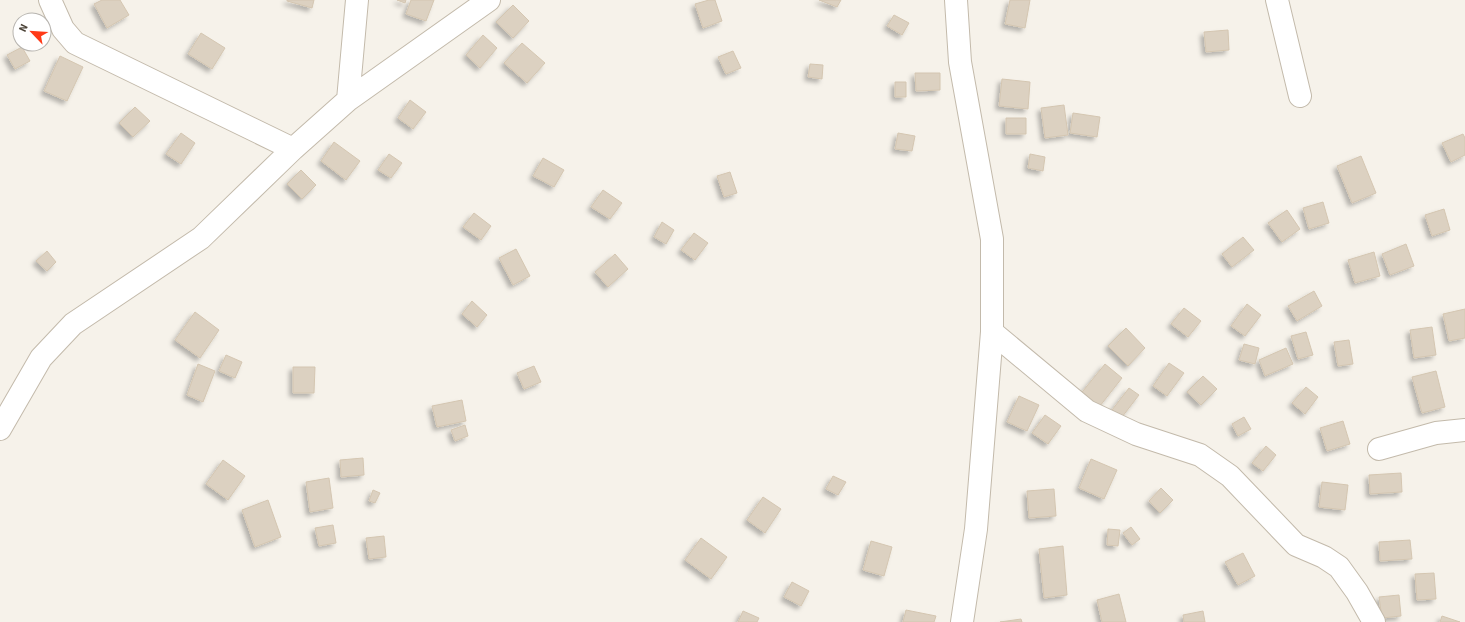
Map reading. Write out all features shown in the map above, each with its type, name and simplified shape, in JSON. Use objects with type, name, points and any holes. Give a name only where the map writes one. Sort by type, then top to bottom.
[{"type":"street","points":[[50,0],[63,29],[75,43],[293,149]]},
{"type":"street","points":[[348,100],[357,0]]},
{"type":"street","points":[[0,429],[41,358],[73,324],[201,238],[293,149],[348,100],[489,0]]},
{"type":"street","points":[[956,0],[960,62],[992,239],[992,332],[976,529],[962,622]]},
{"type":"street","points":[[1277,0],[1300,96]]},
{"type":"street","points":[[992,332],[1087,411],[1136,434],[1200,455],[1230,476],[1296,545],[1324,557],[1339,567],[1357,592],[1374,622]]},
{"type":"street","points":[[1379,449],[1436,433],[1465,430]]},
{"type":"building","points":[[102,0],[120,0],[129,15],[107,28],[94,4]]},
{"type":"building","points":[[287,0],[314,0],[312,8]]},
{"type":"building","points":[[397,0],[406,0],[405,3]]},
{"type":"building","points":[[411,0],[434,0],[426,21],[406,14]]},
{"type":"building","points":[[715,0],[722,21],[703,28],[695,4]]},
{"type":"building","points":[[819,0],[841,0],[837,7]]},
{"type":"building","points":[[1010,0],[1030,0],[1025,28],[1005,24]]},
{"type":"building","points":[[513,5],[529,21],[513,38],[496,22]]},
{"type":"building","points":[[894,15],[909,23],[902,35],[887,26]]},
{"type":"building","points":[[1228,30],[1229,50],[1206,52],[1204,32]]},
{"type":"building","points":[[201,33],[225,48],[212,69],[188,54]]},
{"type":"building","points":[[483,35],[497,48],[480,68],[466,55]]},
{"type":"building","points":[[522,43],[545,63],[527,83],[504,63]]},
{"type":"building","points":[[733,51],[741,68],[726,74],[718,57]]},
{"type":"building","points":[[13,52],[25,52],[30,61],[15,69],[7,55]]},
{"type":"building","points":[[60,56],[83,67],[67,101],[44,91]]},
{"type":"building","points":[[810,64],[823,65],[822,79],[808,77]]},
{"type":"building","points":[[915,73],[940,73],[940,90],[916,91]]},
{"type":"building","points":[[1002,79],[1030,82],[1028,109],[999,106]]},
{"type":"building","points":[[895,82],[906,82],[906,97],[895,97]]},
{"type":"building","points":[[410,100],[426,112],[413,129],[398,118]]},
{"type":"building","points":[[1064,105],[1068,135],[1045,138],[1041,108]]},
{"type":"building","points":[[135,107],[150,121],[133,137],[119,123]]},
{"type":"building","points":[[1073,113],[1100,117],[1097,137],[1070,133]]},
{"type":"building","points":[[1006,118],[1026,118],[1026,134],[1006,134]]},
{"type":"building","points":[[181,133],[195,143],[181,164],[166,154]]},
{"type":"building","points":[[898,133],[915,136],[912,151],[895,149]]},
{"type":"building","points":[[1463,134],[1465,138],[1465,155],[1451,162],[1442,143]]},
{"type":"building","points":[[334,142],[360,161],[346,180],[321,161]]},
{"type":"building","points":[[389,154],[402,163],[391,178],[378,170]]},
{"type":"building","points":[[1030,154],[1045,157],[1043,171],[1028,168]]},
{"type":"building","points":[[1361,156],[1376,193],[1352,203],[1337,166]]},
{"type":"building","points":[[543,158],[564,170],[554,187],[533,176]]},
{"type":"building","points":[[301,170],[316,185],[302,199],[287,184]]},
{"type":"building","points":[[730,172],[737,193],[724,197],[717,176]]},
{"type":"building","points":[[603,190],[622,203],[610,219],[591,207]]},
{"type":"building","points":[[1323,202],[1329,223],[1309,229],[1303,208]]},
{"type":"building","points":[[1444,209],[1450,230],[1432,236],[1425,215]]},
{"type":"building","points":[[1287,210],[1300,229],[1282,242],[1268,223]]},
{"type":"building","points":[[474,213],[491,226],[481,240],[463,227]]},
{"type":"building","points":[[662,222],[674,230],[666,244],[654,237]]},
{"type":"building","points":[[694,233],[708,243],[695,260],[681,250]]},
{"type":"building","points":[[1243,237],[1254,250],[1232,267],[1222,254]]},
{"type":"building","points":[[1406,244],[1414,266],[1390,275],[1382,254]]},
{"type":"building","points":[[516,249],[530,276],[513,285],[499,258]]},
{"type":"building","points":[[47,251],[56,262],[47,271],[36,261]]},
{"type":"building","points":[[1374,252],[1380,276],[1355,283],[1348,260]]},
{"type":"building","points":[[615,254],[628,269],[608,287],[595,272]]},
{"type":"building","points":[[1314,291],[1322,306],[1297,321],[1288,306]]},
{"type":"building","points":[[472,301],[487,315],[477,327],[462,314]]},
{"type":"building","points":[[1247,304],[1261,315],[1245,336],[1231,326]]},
{"type":"building","points":[[1184,308],[1201,321],[1188,337],[1171,324]]},
{"type":"building","points":[[1465,309],[1465,338],[1449,341],[1443,314]]},
{"type":"building","points":[[195,312],[219,330],[200,358],[175,340]]},
{"type":"building","points":[[1432,327],[1436,355],[1414,358],[1410,330]]},
{"type":"building","points":[[1126,328],[1145,348],[1128,366],[1108,346]]},
{"type":"building","points":[[1306,332],[1313,355],[1298,359],[1291,336]]},
{"type":"building","points":[[1349,340],[1353,364],[1338,366],[1334,342]]},
{"type":"building","points":[[1244,344],[1259,348],[1255,364],[1239,360]]},
{"type":"building","points":[[1286,348],[1293,364],[1265,376],[1259,360]]},
{"type":"building","points":[[226,355],[242,362],[235,378],[219,371]]},
{"type":"building","points":[[1169,363],[1184,373],[1167,396],[1153,386]]},
{"type":"building","points":[[198,364],[215,371],[203,402],[187,395]]},
{"type":"building","points":[[1105,364],[1122,378],[1096,411],[1078,397]]},
{"type":"building","points":[[534,366],[541,382],[524,389],[517,373]]},
{"type":"building","points":[[293,367],[315,367],[314,393],[293,393]]},
{"type":"building","points":[[1436,371],[1445,407],[1422,413],[1412,377]]},
{"type":"building","points":[[1203,376],[1217,389],[1201,405],[1187,392]]},
{"type":"building","points":[[1306,387],[1318,397],[1305,414],[1292,403]]},
{"type":"building","points":[[1129,388],[1139,395],[1122,417],[1112,410]]},
{"type":"building","points":[[1019,396],[1039,405],[1027,431],[1007,422]]},
{"type":"building","points":[[462,400],[466,421],[437,427],[432,406]]},
{"type":"building","points":[[1045,415],[1061,426],[1048,444],[1032,433]]},
{"type":"building","points":[[1244,417],[1251,429],[1238,436],[1232,424]]},
{"type":"building","points":[[1343,421],[1350,444],[1327,451],[1320,428]]},
{"type":"building","points":[[465,425],[468,436],[455,441],[451,430]]},
{"type":"building","points":[[1266,446],[1276,455],[1263,471],[1252,463]]},
{"type":"building","points":[[363,458],[364,475],[341,477],[340,460]]},
{"type":"building","points":[[1091,459],[1117,470],[1104,499],[1079,488]]},
{"type":"building","points":[[223,460],[245,476],[228,500],[206,484]]},
{"type":"building","points":[[1401,473],[1402,492],[1370,494],[1369,475]]},
{"type":"building","points":[[833,476],[846,482],[838,495],[826,489]]},
{"type":"building","points":[[329,478],[333,508],[310,512],[306,482]]},
{"type":"building","points":[[1322,482],[1348,485],[1345,510],[1319,507]]},
{"type":"building","points":[[1161,488],[1173,500],[1160,513],[1149,501]]},
{"type":"building","points":[[1054,489],[1056,516],[1029,518],[1027,491]]},
{"type":"building","points":[[373,490],[380,493],[375,503],[369,501]]},
{"type":"building","points":[[763,497],[781,509],[765,533],[747,520]]},
{"type":"building","points":[[268,500],[281,537],[255,547],[242,510]]},
{"type":"building","points":[[333,525],[336,543],[319,546],[315,528]]},
{"type":"building","points":[[1131,527],[1140,539],[1132,545],[1123,533]]},
{"type":"building","points":[[1108,529],[1120,530],[1118,546],[1107,545]]},
{"type":"building","points":[[384,536],[386,557],[369,559],[366,538]]},
{"type":"building","points":[[701,538],[727,557],[711,579],[685,560]]},
{"type":"building","points":[[1410,540],[1412,559],[1380,561],[1379,542]]},
{"type":"building","points":[[871,541],[892,547],[884,576],[863,570]]},
{"type":"building","points":[[1063,546],[1067,595],[1044,598],[1039,549]]},
{"type":"building","points":[[1243,553],[1255,576],[1238,585],[1225,562]]},
{"type":"building","points":[[1434,573],[1436,599],[1417,600],[1415,574]]},
{"type":"building","points":[[792,582],[809,591],[801,606],[784,597]]},
{"type":"building","points":[[1119,594],[1126,622],[1102,622],[1097,600]]},
{"type":"building","points":[[1399,595],[1401,616],[1382,618],[1379,597]]},
{"type":"building","points":[[906,610],[936,616],[934,622],[903,622]]},
{"type":"building","points":[[743,611],[759,618],[757,622],[738,622]]},
{"type":"building","points":[[1203,611],[1205,622],[1184,622],[1183,615]]},
{"type":"building","points":[[1442,616],[1460,622],[1440,622]]},
{"type":"building","points":[[1021,619],[1022,622],[1000,622]]}]
